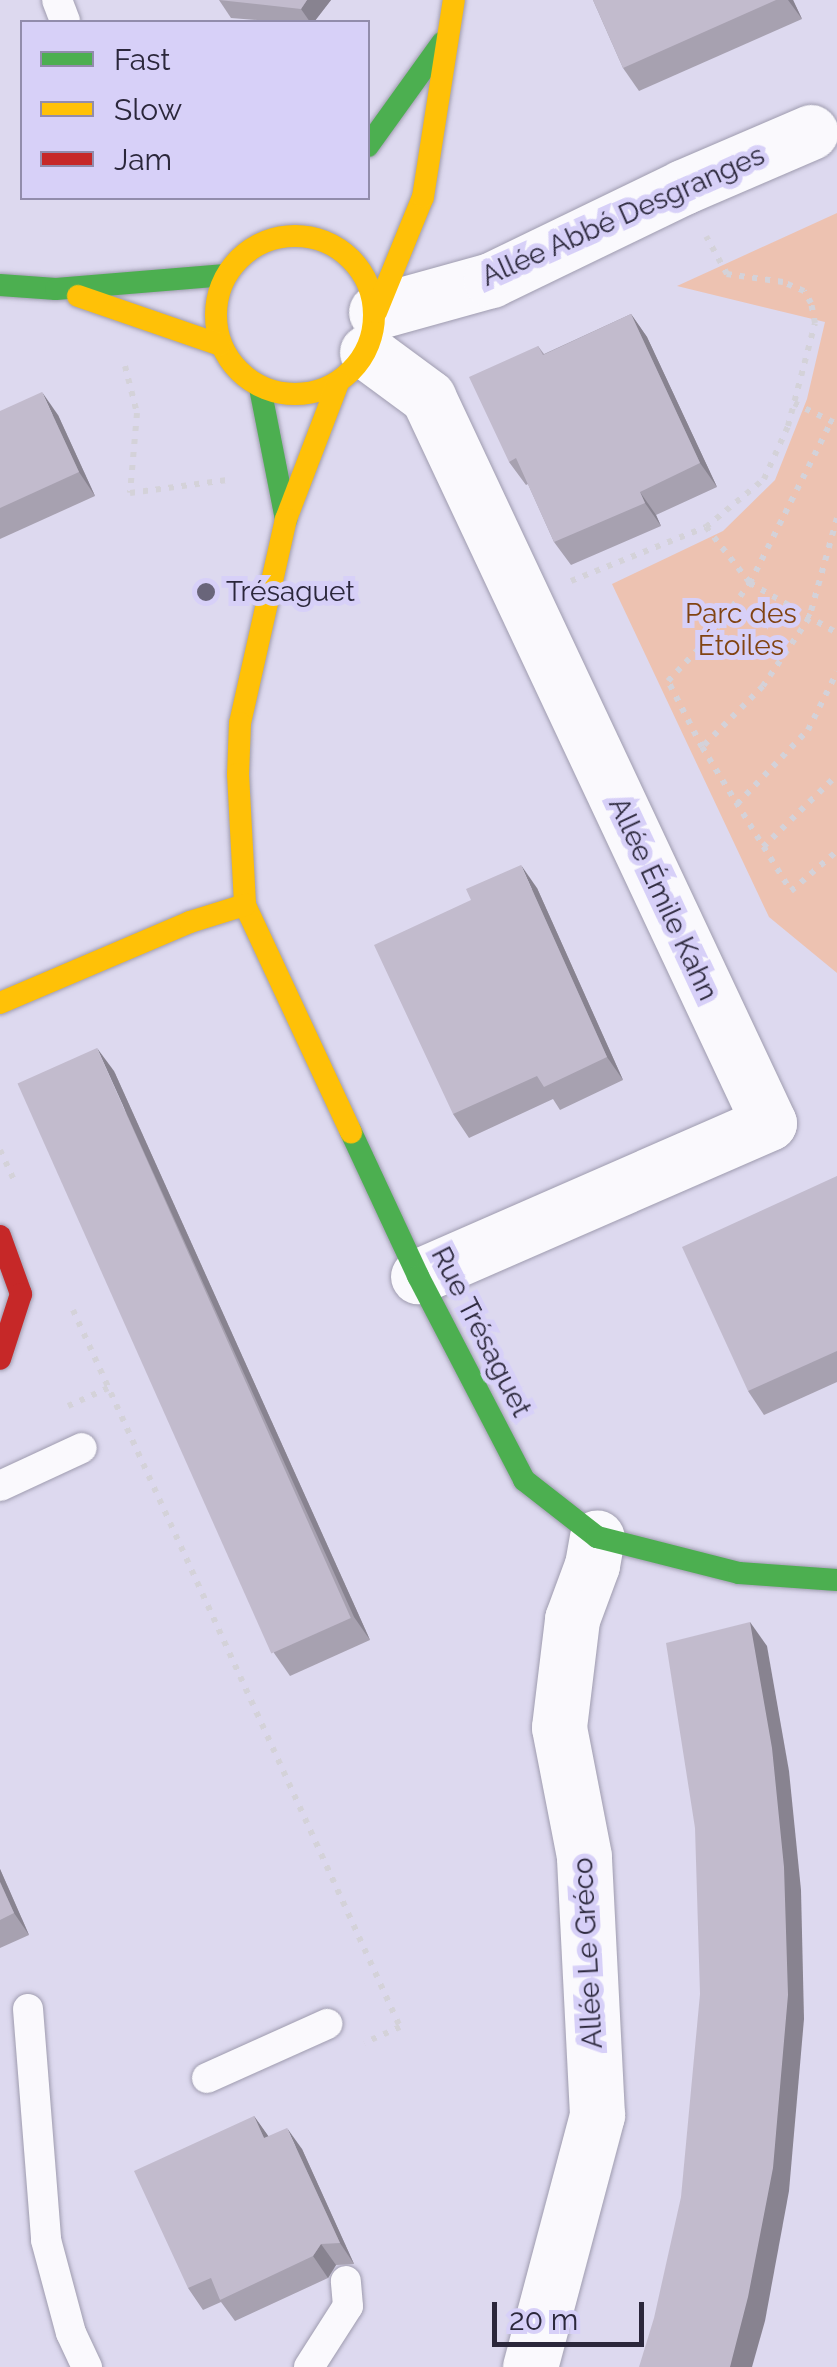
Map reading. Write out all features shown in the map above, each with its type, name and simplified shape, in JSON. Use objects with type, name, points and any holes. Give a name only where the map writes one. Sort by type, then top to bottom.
[{"type":"street","points":[[0,1003],[190,922],[245,904],[238,774],[240,723],[286,519],[423,197],[454,0]]},
{"type":"street","points":[[370,143],[446,37]]},
{"type":"street","name":"Allée Abbé Desgranges","points":[[360,349],[490,280],[682,187],[811,132]]},
{"type":"street","points":[[300,234],[319,210]]},
{"type":"street","points":[[300,234],[337,246],[365,274],[360,349],[300,395],[260,388],[236,370],[220,345],[215,310],[225,275],[260,242],[300,234]]},
{"type":"street","points":[[0,285],[56,289],[225,275]]},
{"type":"street","points":[[56,289],[220,345]]},
{"type":"street","name":"Allée Émile Kahn","points":[[360,349],[428,397],[769,1124],[418,1276]]},
{"type":"street","points":[[260,388],[286,519]]},
{"type":"street","name":"Rue Trésaguet","points":[[245,904],[418,1276],[524,1480],[596,1537],[739,1574],[837,1580]]},
{"type":"street","points":[[0,1236],[21,1294],[0,1358]]},
{"type":"street","name":"Allée Le Gréco","points":[[530,2367],[597,2115],[584,1856],[559,1728],[572,1619],[592,1565],[596,1537]]},
{"type":"lane","points":[[0,1486],[82,1448]]},
{"type":"lane","points":[[28,2009],[46,2240],[71,2334],[87,2367]]},
{"type":"lane","points":[[207,2078],[328,2024]]},
{"type":"lane","points":[[308,2367],[348,2306],[346,2281]]},
{"type":"path","points":[[525,604],[592,571],[706,527],[764,478],[794,403],[815,323],[811,303],[804,291],[783,282],[727,274],[682,187]]},
{"type":"path","points":[[121,352],[137,413],[130,493],[277,473]]},
{"type":"path","points":[[794,403],[834,422],[750,583],[709,638],[668,681],[702,746],[791,891],[837,851]]},
{"type":"path","points":[[702,746],[764,686],[809,618],[837,518]]},
{"type":"path","points":[[706,527],[750,583],[837,633]]},
{"type":"path","points":[[737,804],[808,730],[837,672]]},
{"type":"path","points":[[763,847],[837,774]]},
{"type":"path","points":[[0,1150],[23,1201]]},
{"type":"path","points":[[70,1303],[400,2027],[346,2051]]},
{"type":"green space","name":"Parc des Étoiles","points":[[837,213],[837,973],[769,917],[612,584],[723,531],[775,480],[807,399],[825,322],[677,286]]},
{"type":"building","points":[[219,0],[307,0],[301,9]]},
{"type":"building","points":[[593,0],[776,0],[623,68]]},
{"type":"building","points":[[631,314],[700,463],[640,492],[645,503],[554,542],[516,458],[509,462],[469,377],[538,346],[543,355]]},
{"type":"building","points":[[42,392],[79,472],[0,508],[0,411]]},
{"type":"building","points":[[521,865],[607,1057],[544,1087],[537,1076],[453,1114],[374,945],[471,900],[466,889]]},
{"type":"building","points":[[97,1048],[351,1618],[271,1653],[18,1083]]},
{"type":"building","points":[[837,1176],[837,1351],[748,1391],[682,1247]]},
{"type":"building","points":[[750,1622],[772,1748],[784,1867],[788,1995],[773,2168],[730,2367],[639,2367],[681,2197],[700,1994],[695,1828],[666,1643]]},
{"type":"building","points":[[0,1882],[14,1913],[0,1920]]},
{"type":"building","points":[[254,2116],[264,2138],[287,2128],[340,2243],[321,2244],[313,2256],[220,2300],[211,2278],[188,2288],[134,2171]]},
{"type":"traffic: fast","points":[[370,143],[442,43]]},
{"type":"traffic: fast","points":[[0,285],[56,289],[225,275]]},
{"type":"traffic: fast","points":[[260,388],[286,519]]},
{"type":"traffic: fast","points":[[351,1132],[418,1276],[524,1480],[597,1537],[739,1573],[837,1580]]},
{"type":"traffic: slow","points":[[376,312],[423,197],[454,0]]},
{"type":"traffic: slow","points":[[295,236],[325,242],[351,259],[368,285],[374,315],[368,345],[351,371],[325,388],[295,394],[265,388],[239,371],[222,345],[216,315],[222,285],[239,259],[265,242],[295,236]]},
{"type":"traffic: slow","points":[[78,296],[220,345]]},
{"type":"traffic: slow","points":[[338,383],[286,519],[240,723],[238,774],[245,905],[351,1132]]},
{"type":"traffic: slow","points":[[0,1003],[190,922],[245,905]]},
{"type":"traffic: jam","points":[[0,1236],[21,1294],[0,1359]]},
{"type":"place","name":"Trésaguet","points":[[206,592]]}]
